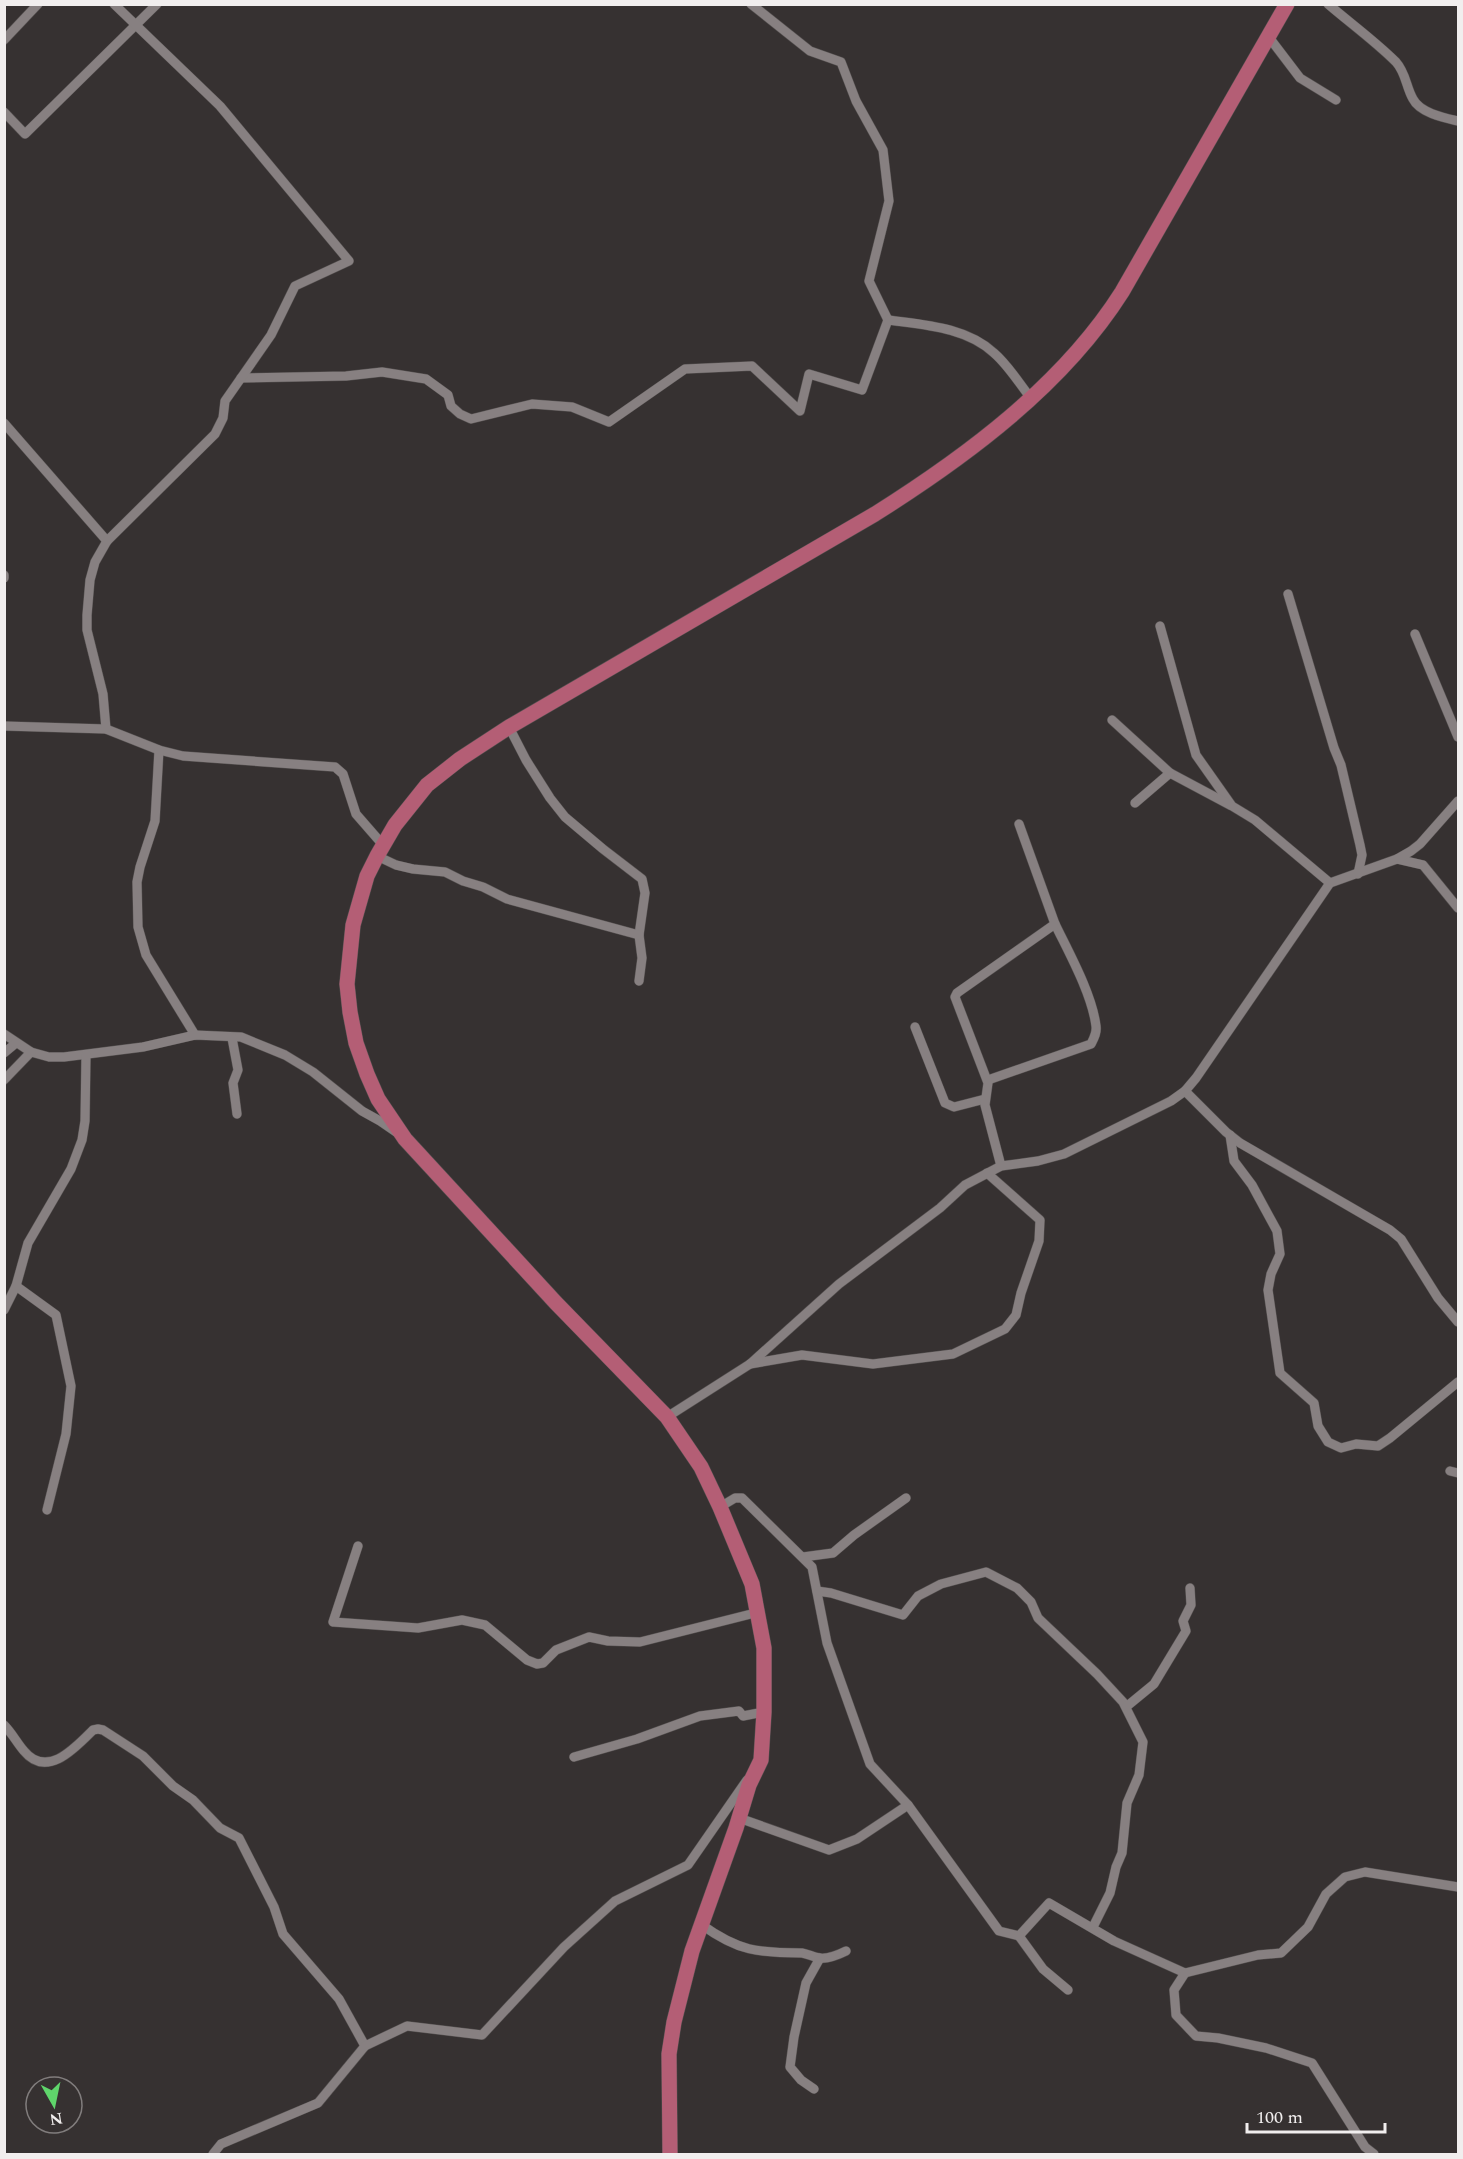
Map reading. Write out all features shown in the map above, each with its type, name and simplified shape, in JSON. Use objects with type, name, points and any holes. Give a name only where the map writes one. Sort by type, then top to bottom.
[{"type":"main road","points":[[670,2154],[669,2054],[674,2022],[692,1951],[749,1785],[761,1760],[764,1647],[759,1612],[752,1584],[720,1507],[701,1467],[667,1417],[556,1303],[405,1139],[378,1099],[356,1043],[347,984],[348,956],[353,925],[367,876],[380,850],[407,809],[427,785],[460,759],[509,727],[919,487],[980,442],[1067,363],[1104,320],[1287,4]]},
{"type":"street","points":[[4,40],[38,4]]},
{"type":"street","points":[[106,729],[103,694],[89,643],[87,615],[94,562],[106,542],[215,434],[223,418],[225,401],[271,334],[295,286],[349,261],[220,106],[114,4]]},
{"type":"street","points":[[4,112],[25,134],[158,4]]},
{"type":"street","points":[[241,378],[346,376],[382,372],[426,379],[448,395],[451,406],[460,414],[471,419],[532,404],[572,407],[609,422],[685,369],[752,366],[800,411],[809,374],[862,390],[888,320],[868,281],[889,201],[883,150],[856,101],[841,62],[810,51],[752,4]]},
{"type":"street","points":[[1328,4],[1396,62],[1405,76],[1414,102],[1436,114],[1458,121]]},
{"type":"street","points":[[1268,36],[1300,78],[1336,100]]},
{"type":"street","points":[[888,320],[938,327],[970,337],[995,353],[1030,397]]},
{"type":"street","points":[[4,423],[106,542]]},
{"type":"street","points":[[1288,594],[1341,765],[1362,855],[1358,874]]},
{"type":"street","points":[[1160,626],[1196,754],[1232,806]]},
{"type":"street","points":[[1415,634],[1458,737]]},
{"type":"street","points":[[1112,720],[1170,773],[1255,820],[1330,883]]},
{"type":"street","points":[[4,726],[106,729],[159,750],[197,758],[335,767],[343,774],[356,814],[380,850],[396,865],[445,872],[507,899],[639,935]]},
{"type":"street","points":[[509,727],[526,760],[565,817],[642,879],[645,893],[639,935],[642,958],[639,981]]},
{"type":"street","points":[[159,750],[155,821],[137,882],[138,927],[146,955],[195,1035]]},
{"type":"street","points":[[1135,803],[1170,773]]},
{"type":"street","points":[[667,1417],[750,1364],[839,1284],[940,1208],[965,1185],[1001,1166],[1038,1161],[1064,1154],[1171,1101],[1185,1091],[1330,883],[1397,859],[1420,844],[1458,801]]},
{"type":"street","points":[[987,1080],[1091,1044],[1097,1027],[1083,982],[1054,924],[1019,824]]},
{"type":"street","points":[[1397,859],[1423,865],[1458,908]]},
{"type":"street","points":[[1001,1166],[985,1099],[987,1080],[955,998],[957,993],[1054,924]]},
{"type":"street","points":[[915,1028],[945,1103],[954,1107],[985,1099]]},
{"type":"street","points":[[4,1034],[31,1052],[49,1057],[86,1055],[143,1047],[195,1035],[241,1037],[285,1055],[313,1072],[362,1111],[380,1120],[405,1139]]},
{"type":"street","points":[[232,1038],[238,1070],[233,1083],[237,1114]]},
{"type":"street","points":[[4,1053],[16,1042]]},
{"type":"street","points":[[4,1080],[31,1052]]},
{"type":"street","points":[[4,1310],[16,1286],[28,1243],[71,1169],[82,1140],[85,1121],[86,1055]]},
{"type":"street","points":[[1185,1091],[1240,1143],[1390,1230],[1401,1239],[1438,1298],[1458,1322]]},
{"type":"street","points":[[1230,1135],[1234,1161],[1252,1185],[1277,1231],[1280,1254],[1271,1274],[1268,1290],[1280,1373],[1314,1402],[1318,1426],[1328,1442],[1341,1448],[1356,1444],[1377,1446],[1458,1382]]},
{"type":"street","points":[[750,1364],[802,1355],[873,1364],[953,1354],[1005,1329],[1016,1315],[1039,1241],[1040,1220],[987,1173]]},
{"type":"street","points":[[16,1286],[56,1315],[71,1386],[66,1434],[47,1510]]},
{"type":"street","points":[[720,1507],[735,1498],[742,1498],[812,1567],[827,1643],[870,1764],[908,1805],[999,1931],[1019,1936],[1043,1969],[1068,1990]]},
{"type":"street","points":[[803,1557],[832,1553],[906,1498]]},
{"type":"street","points":[[358,1546],[333,1622],[418,1628],[462,1620],[485,1625],[527,1660],[537,1664],[543,1663],[556,1650],[589,1637],[608,1641],[640,1642],[759,1612]]},
{"type":"street","points":[[817,1591],[831,1593],[903,1615],[918,1596],[933,1588],[986,1572],[1017,1588],[1031,1602],[1038,1618],[1097,1674],[1126,1707],[1143,1742],[1139,1775],[1127,1803],[1122,1853],[1110,1893],[1093,1927]]},
{"type":"street","points":[[1126,1707],[1154,1684],[1186,1631],[1183,1621],[1191,1605],[1190,1588]]},
{"type":"street","points":[[574,1757],[700,1716],[739,1711],[743,1716],[764,1712]]},
{"type":"street","points":[[4,1725],[25,1753],[39,1763],[45,1763],[68,1753],[93,1730],[103,1731],[143,1756],[173,1786],[193,1800],[220,1828],[239,1838],[274,1907],[283,1934],[339,1999],[365,2046]]},
{"type":"street","points":[[213,2154],[221,2144],[318,2103],[365,2046],[407,2026],[482,2035],[564,1947],[615,1901],[688,1864],[761,1760]]},
{"type":"street","points":[[739,1818],[829,1850],[857,1839],[908,1805]]},
{"type":"street","points":[[1019,1936],[1049,1903],[1114,1941],[1185,1974],[1258,1955],[1281,1953],[1308,1928],[1326,1894],[1345,1877],[1365,1872],[1458,1887]]},
{"type":"street","points":[[702,1925],[735,1946],[770,1953],[805,1953],[820,1958],[846,1951]]},
{"type":"street","points":[[814,2089],[801,2080],[790,2067],[806,1983],[820,1958]]},
{"type":"street","points":[[1185,1974],[1174,1990],[1176,2015],[1196,2036],[1266,2048],[1312,2063],[1365,2147],[1374,2154]]}]
